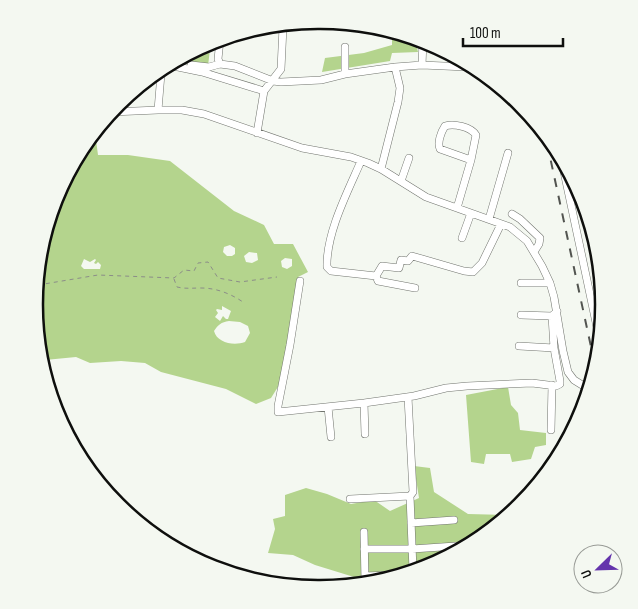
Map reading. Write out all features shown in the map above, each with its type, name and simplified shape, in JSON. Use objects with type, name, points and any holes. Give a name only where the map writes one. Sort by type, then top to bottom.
[{"type":"street","points":[[257,133],[264,91],[281,69],[283,31]]},
{"type":"street","points":[[219,47],[218,59],[220,64]]},
{"type":"street","points":[[345,47],[345,74]]},
{"type":"street","points":[[422,65],[423,49]]},
{"type":"street","points":[[185,64],[209,67],[220,64],[241,68],[273,81],[321,80],[345,74],[395,67],[422,65],[458,67]]},
{"type":"street","points":[[179,67],[202,72],[264,91]]},
{"type":"street","points":[[381,169],[400,88],[395,67]]},
{"type":"street","points":[[158,110],[162,78]]},
{"type":"street","points":[[123,112],[182,110],[204,114],[302,148],[361,161],[381,169],[418,194],[510,227],[523,236],[534,252],[550,283],[566,367],[571,377],[582,386]]},
{"type":"street","points":[[457,208],[472,160],[475,134],[468,129],[451,125],[446,126],[441,134],[440,149],[472,160]]},
{"type":"street","points":[[489,219],[508,153]]},
{"type":"street","points":[[400,181],[410,158]]},
{"type":"street","points":[[361,161],[335,226],[327,267],[331,271],[354,272],[376,276]]},
{"type":"street","points":[[567,184],[594,315]]},
{"type":"street","points":[[462,238],[471,213]]},
{"type":"street","points":[[512,214],[540,238],[534,252]]},
{"type":"street","points":[[376,276],[382,266],[399,268],[401,260],[408,261],[412,256],[473,272],[482,263],[501,224]]},
{"type":"street","points":[[376,276],[378,281],[415,288]]},
{"type":"street","points":[[300,281],[277,411],[279,412],[408,397],[446,388],[525,383],[560,384],[554,348],[555,313]]},
{"type":"street","points":[[521,283],[550,283]]},
{"type":"street","points":[[521,315],[555,313]]},
{"type":"street","points":[[519,346],[554,348]]},
{"type":"street","points":[[551,430],[552,385]]},
{"type":"street","points":[[408,397],[413,492],[410,496],[413,564]]},
{"type":"street","points":[[364,403],[365,434]]},
{"type":"street","points":[[328,407],[331,437]]},
{"type":"street","points":[[350,499],[410,496]]},
{"type":"street","points":[[411,523],[454,520]]},
{"type":"street","points":[[364,532],[365,576]]},
{"type":"street","points":[[364,550],[451,546]]},
{"type":"path","points":[[44,284],[98,275],[174,278],[184,270],[194,271],[198,263],[208,262],[218,278],[240,282],[277,277]]},
{"type":"path","points":[[174,278],[177,287],[189,290],[202,288],[230,294],[244,302]]},
{"type":"green space","points":[[392,39],[417,47],[418,52],[392,53],[390,61],[322,72],[325,58],[364,53],[392,45]]},
{"type":"green space","points":[[210,51],[208,66],[186,63]]},
{"type":"green space","points":[[96,142],[98,155],[128,155],[170,161],[234,211],[264,225],[274,244],[293,244],[308,272],[298,277],[281,382],[271,398],[256,404],[226,389],[161,372],[145,363],[121,361],[90,363],[76,357],[49,360],[44,323],[44,286],[53,233],[64,199],[80,167]],"holes":[[[230,245],[235,248],[235,254],[227,256],[223,252],[224,247]],[[249,252],[257,253],[258,260],[252,263],[246,262],[244,256]],[[285,258],[292,259],[292,266],[287,269],[282,267],[281,261]],[[84,259],[90,262],[95,259],[94,263],[98,262],[101,265],[100,269],[84,269],[81,266]],[[222,306],[231,311],[228,319],[223,316],[220,321],[215,317],[218,313],[216,310],[222,310]],[[229,321],[240,322],[248,326],[250,333],[245,342],[226,342],[216,335],[214,331],[218,325]]]},
{"type":"green space","points":[[508,387],[511,405],[518,413],[520,430],[546,433],[546,445],[535,447],[531,459],[512,462],[510,454],[486,454],[484,464],[471,462],[466,395]]},
{"type":"green space","points":[[414,466],[430,468],[434,492],[468,514],[497,515],[472,534],[441,552],[408,566],[355,578],[315,565],[293,555],[268,553],[275,529],[273,519],[285,516],[285,495],[306,488],[351,504],[374,500],[390,511],[419,498]]},
{"type":"railway","points":[[549,153],[591,346]]}]
